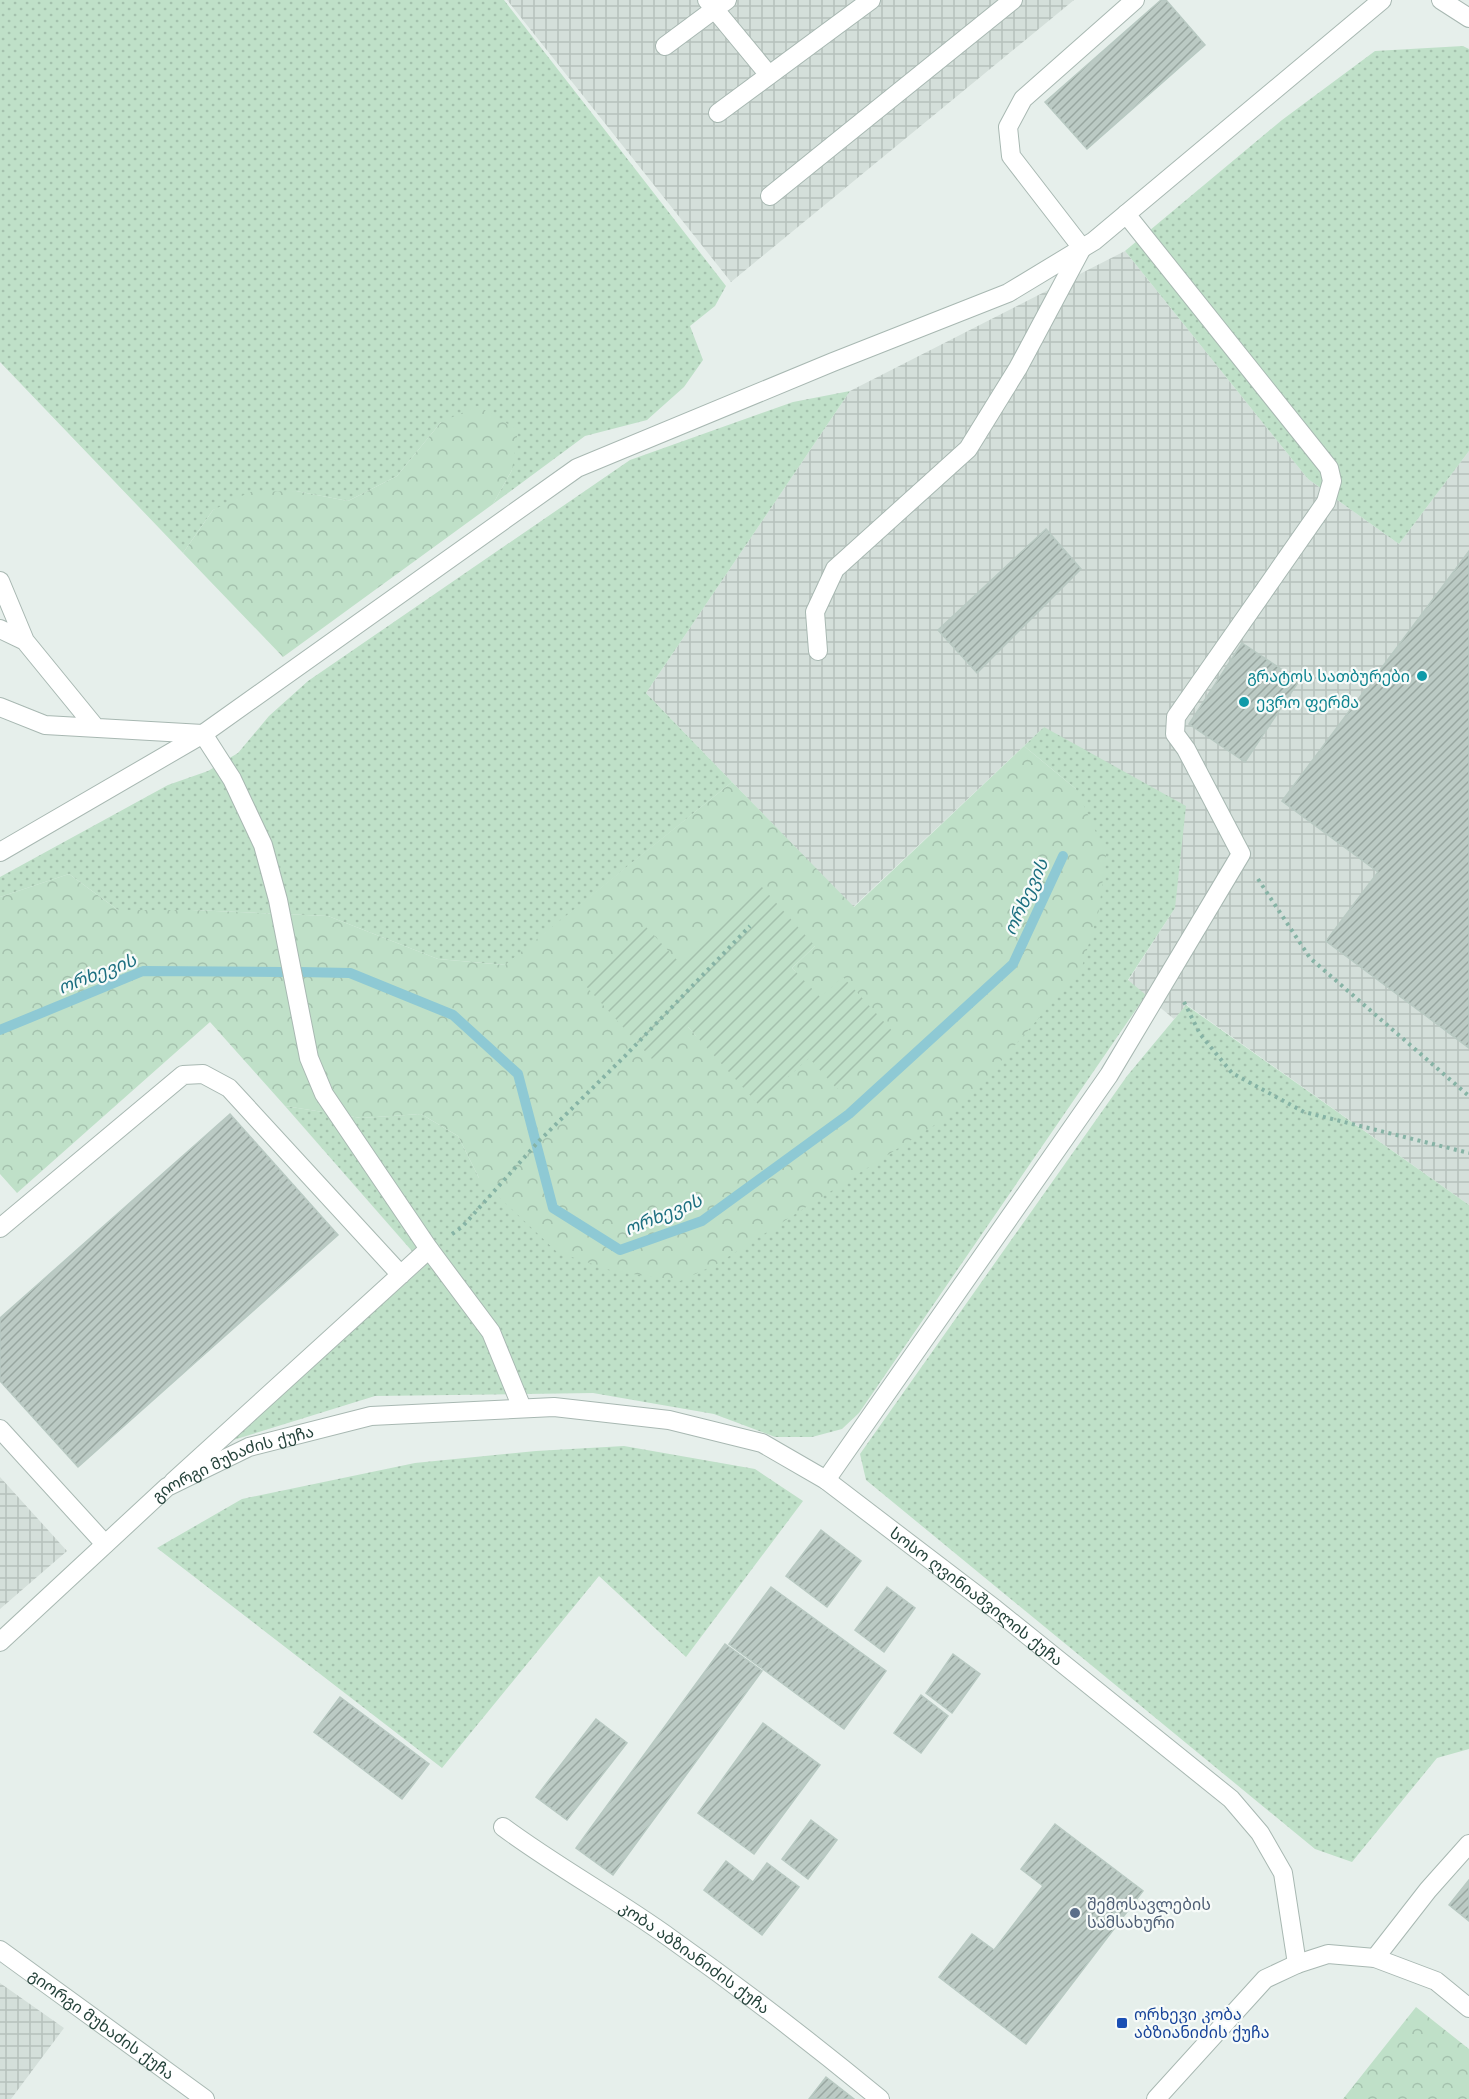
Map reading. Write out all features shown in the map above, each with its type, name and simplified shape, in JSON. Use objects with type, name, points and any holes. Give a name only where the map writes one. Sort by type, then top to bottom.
[{"type":"street","points":[[718,113],[871,0]]},
{"type":"street","points":[[770,196],[1013,0]]},
{"type":"street","points":[[1082,248],[1011,156],[1008,127],[1023,99],[1135,0]]},
{"type":"street","points":[[0,852],[203,734],[577,468],[1008,292],[1094,242],[1382,0]]},
{"type":"street","points":[[1441,0],[1469,18]]},
{"type":"street","points":[[665,46],[716,3],[769,75]]},
{"type":"street","points":[[826,1480],[1107,1078],[1241,854],[1186,749],[1175,734],[1176,717],[1326,502],[1332,481],[1329,468],[1126,214]]},
{"type":"street","points":[[818,651],[815,612],[835,569],[968,449],[1018,368],[1082,248]]},
{"type":"street","points":[[0,581],[25,641],[96,728]]},
{"type":"street","points":[[0,629],[25,641]]},
{"type":"street","points":[[0,707],[45,725],[203,734]]},
{"type":"street","points":[[203,734],[232,778],[263,845],[278,900],[309,1058],[324,1094],[429,1250],[491,1332],[522,1408]]},
{"type":"street","points":[[0,1228],[183,1076],[203,1074],[229,1088],[401,1275]]},
{"type":"street","points":[[167,1487],[429,1250]]},
{"type":"street","name":"სოსო ღვინიაშვილის ქუჩა","points":[[522,1408],[554,1407],[669,1420],[762,1443],[826,1480],[995,1609],[1231,1799],[1260,1833],[1282,1873],[1297,1964]]},
{"type":"street","name":"გიორგი მუხაძის ქუჩა","points":[[0,1642],[167,1487],[249,1447],[371,1416],[522,1408]]},
{"type":"street","points":[[0,1429],[105,1544]]},
{"type":"street","name":"კობა აბზიანიძის ქუჩა","points":[[503,1827],[538,1853],[669,1937],[835,2062],[880,2099]]},
{"type":"street","points":[[1375,1958],[1428,1890],[1469,1844]]},
{"type":"street","name":"გიორგი მუხაძის ქუჩა","points":[[0,1950],[205,2099]]},
{"type":"street","points":[[1156,2099],[1265,1979],[1297,1964],[1328,1954],[1375,1958],[1436,1981],[1469,2008]]},
{"type":"path","points":[[1241,854],[1310,958],[1469,1096]]},
{"type":"path","points":[[429,1250],[462,1227],[539,1141],[624,1057],[750,926]]},
{"type":"path","points":[[1169,975],[1200,1034],[1232,1073],[1304,1112],[1469,1153]]},
{"type":"shaded area","points":[[507,0],[1074,0],[731,282]]},
{"type":"shaded area","points":[[1125,251],[1308,479],[1399,544],[1469,451],[1469,1205],[1187,1005],[1174,1019],[1128,981],[1175,908],[1044,727],[853,907],[646,693],[850,391]]},
{"type":"shaded area","points":[[0,1477],[67,1551],[0,1609]]},
{"type":"shaded area","points":[[0,1983],[64,2028],[11,2099],[0,2099]]},
{"type":"green space","points":[[0,0],[504,0],[726,286],[715,306],[690,326],[703,360],[684,387],[647,420],[585,436],[493,504],[512,470],[441,422],[397,476],[348,501],[296,491],[213,510],[183,553],[0,362]]},
{"type":"green space","points":[[1463,46],[1469,49],[1469,451],[1399,544],[1308,479],[1125,251],[1282,120],[1375,51]]},
{"type":"green space","points":[[850,391],[646,693],[732,782],[506,965],[438,959],[328,916],[192,910],[118,910],[69,874],[0,897],[0,877],[168,785],[208,771],[238,753],[269,716],[308,681],[630,460],[793,402]]},
{"type":"green space","points":[[478,406],[518,430],[512,470],[493,504],[283,657],[183,553],[213,510],[250,492],[296,491],[348,501],[397,476],[441,422]]},
{"type":"green space","points":[[1044,727],[1186,806],[1175,908],[1128,980],[1146,995],[859,1413],[842,1429],[812,1437],[775,1437],[714,1414],[593,1393],[375,1396],[230,1441],[425,1266],[285,1106],[361,1118],[421,1114],[458,1136],[479,1178],[1076,789],[1024,746]]},
{"type":"green space","points":[[1024,746],[1076,789],[1106,854],[1099,910],[1081,970],[958,1110],[717,1264],[680,1281],[613,1271],[557,1252],[479,1178],[458,1136],[421,1114],[361,1118],[285,1106],[210,1022],[17,1193],[0,1174],[0,897],[69,874],[118,910],[192,910],[328,916],[438,959],[505,965],[732,782],[854,907]],"holes":[[[815,946],[792,968],[820,998],[843,977],[838,1089],[809,1058],[758,1104],[688,1027],[678,961]]]},
{"type":"green space","points":[[761,886],[815,946],[792,968],[820,997],[843,977],[896,1035],[837,1089],[809,1058],[758,1104],[688,1027],[652,1059],[584,984],[646,927],[678,961]]},
{"type":"green space","points":[[1186,1005],[1469,1205],[1469,1749],[1437,1758],[1352,1862],[1315,1849],[866,1480],[860,1454],[1127,1076]]},
{"type":"green space","points":[[624,1446],[755,1469],[803,1501],[686,1657],[599,1576],[442,1768],[157,1548],[242,1499],[415,1463],[536,1451]]},
{"type":"green space","points":[[1416,2007],[1469,2049],[1469,2099],[1343,2099]]},
{"type":"building","points":[[1161,0],[1166,0],[1205,45],[1087,149],[1045,102]]},
{"type":"building","points":[[1046,529],[1081,569],[977,673],[938,630]]},
{"type":"building","name":"გრატოს სათბურები","points":[[1469,551],[1469,1048],[1326,941],[1378,872],[1282,801]]},
{"type":"building","name":"ევრო ფერმა","points":[[1242,643],[1299,681],[1245,762],[1189,724]]},
{"type":"building","points":[[230,1114],[338,1235],[78,1467],[0,1381],[0,1318]]},
{"type":"building","points":[[821,1530],[861,1561],[827,1607],[786,1576]]},
{"type":"building","points":[[771,1587],[886,1671],[844,1729],[729,1644]]},
{"type":"building","points":[[887,1587],[915,1608],[884,1652],[855,1630]]},
{"type":"building","points":[[725,1644],[762,1671],[613,1875],[576,1848]]},
{"type":"building","points":[[953,1654],[980,1674],[952,1713],[926,1693]]},
{"type":"building","points":[[921,1695],[948,1716],[921,1753],[894,1733]]},
{"type":"building","points":[[340,1697],[429,1764],[402,1799],[314,1732]]},
{"type":"building","points":[[596,1719],[627,1743],[567,1820],[536,1797]]},
{"type":"building","points":[[763,1723],[820,1765],[754,1854],[698,1813]]},
{"type":"building","points":[[811,1820],[837,1840],[808,1879],[782,1859]]},
{"type":"building","name":"შემოსავლების სამსახური","points":[[1055,1824],[1143,1891],[1026,2044],[939,1977],[972,1934],[994,1950],[1043,1886],[1021,1869]]},
{"type":"building","points":[[726,1861],[753,1882],[767,1863],[799,1887],[762,1935],[704,1890]]},
{"type":"building","points":[[1469,1880],[1469,1921],[1449,1905]]},
{"type":"building","points":[[826,2077],[854,2099],[809,2099]]},
{"type":"waterway","name":"ორხევის","points":[[300,972],[350,973],[453,1015],[518,1074],[553,1208],[620,1250],[702,1221],[849,1114],[1013,964],[1063,856]]},
{"type":"waterway","name":"ორხევის","points":[[0,1030],[143,971],[282,972]]},
{"type":"place","name":"გრატოს სათბურები","points":[[1422,676]]},
{"type":"place","name":"ევრო ფერმა","points":[[1244,702]]},
{"type":"place","name":"შემოსავლების სამსახური","points":[[1075,1913]]},
{"type":"place","name":"ორხევი კობა აბზიანიძის ქუჩა","points":[[1122,2023]]}]
